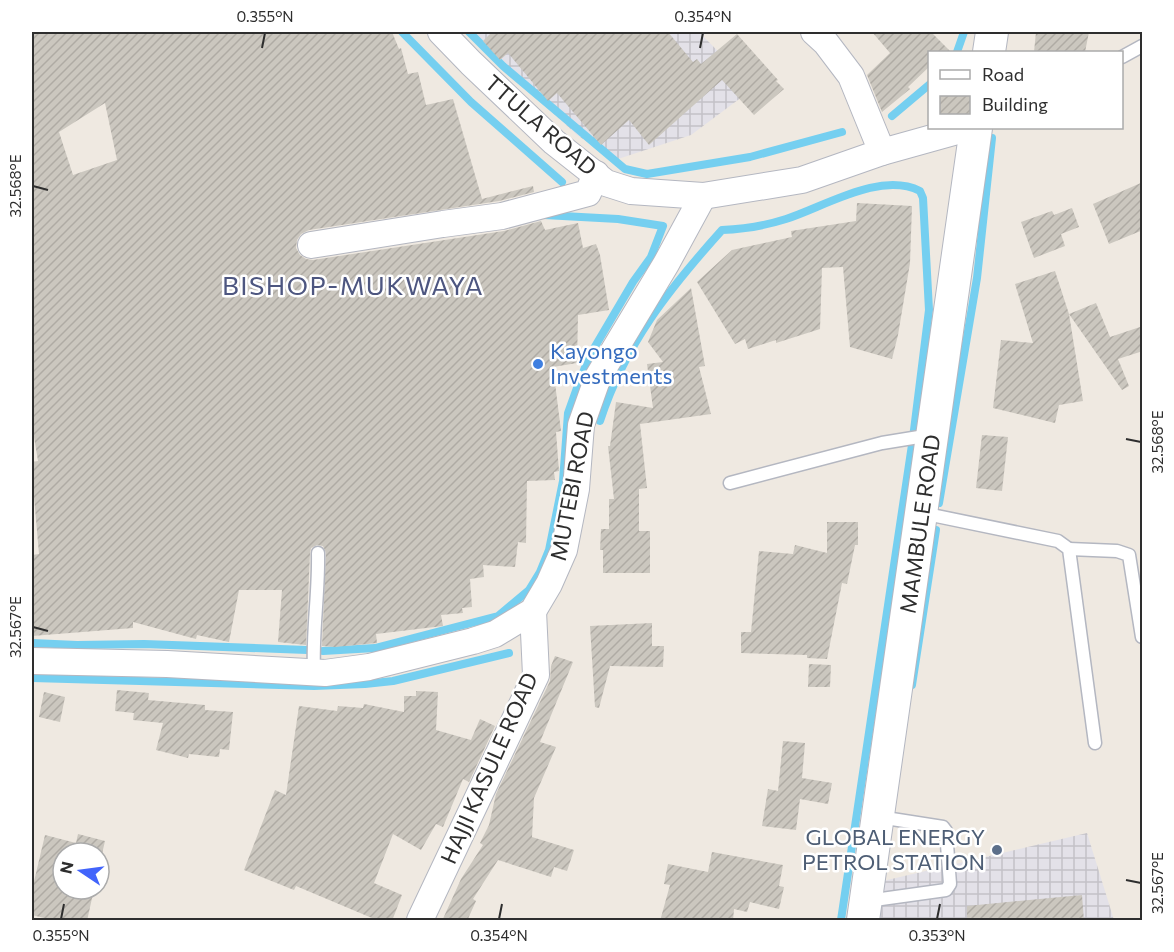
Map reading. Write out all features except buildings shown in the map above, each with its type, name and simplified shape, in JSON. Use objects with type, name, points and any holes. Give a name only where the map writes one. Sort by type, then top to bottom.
[{"type":"street","name":"TTULA ROAD","points":[[441,32],[554,142],[606,183],[631,191],[703,196],[802,180],[882,152],[964,129]]},
{"type":"street","points":[[814,32],[851,76],[882,152]]},
{"type":"street","points":[[989,51],[992,32]]},
{"type":"street","name":"MAMBULE ROAD","points":[[864,911],[976,129]]},
{"type":"street","points":[[310,245],[502,216],[588,193],[596,174]]},
{"type":"street","name":"MUTEBI ROAD","points":[[32,661],[167,664],[314,672],[369,667],[495,634],[533,611],[549,584],[564,550],[576,489],[581,425],[598,377],[666,264],[703,196]]},
{"type":"street","name":"HAJJI KASULE ROAD","points":[[420,921],[536,675],[533,611]]},
{"type":"lane","points":[[1123,56],[1143,46]]},
{"type":"lane","points":[[730,483],[882,443],[932,434]]},
{"type":"lane","points":[[921,513],[1058,541],[1069,549],[1116,551],[1129,555],[1143,637]]},
{"type":"lane","points":[[1069,549],[1095,743]]},
{"type":"lane","points":[[314,672],[313,645],[318,553]]},
{"type":"lane","points":[[864,911],[946,890],[950,884],[946,831],[943,827],[878,817]]},
{"type":"shaded area","points":[[465,32],[707,32],[703,36],[754,88],[691,135],[615,160],[577,135]]},
{"type":"shaded area","points":[[1087,833],[1114,920],[879,920],[883,881]]},
{"type":"waterway","points":[[402,32],[471,102],[562,182]]},
{"type":"waterway","points":[[469,32],[503,66],[625,169],[647,174],[750,157],[842,132]]},
{"type":"waterway","points":[[957,51],[964,32]]},
{"type":"waterway","points":[[892,116],[928,86]]},
{"type":"waterway","points":[[939,503],[977,278],[992,138]]},
{"type":"waterway","points":[[600,421],[622,367],[650,319],[684,274],[722,230],[754,227],[778,221],[870,188],[888,185],[904,186],[920,191],[923,198],[929,310],[913,438],[841,920]]},
{"type":"waterway","points":[[323,651],[375,648],[498,616],[529,590],[540,572],[549,550],[563,481],[568,413],[590,355],[633,282],[651,257],[663,226],[618,219],[544,215]]},
{"type":"waterway","points":[[912,685],[936,530]]},
{"type":"waterway","points":[[32,643],[144,644],[307,650]]},
{"type":"waterway","points":[[32,678],[314,686],[365,684],[393,681],[509,653]]},
{"type":"place","name":"Kayongo Investments","points":[[538,364]]},
{"type":"place","name":"GLOBAL ENERGY PETROL STATION","points":[[997,850]]},
{"type":"district","name":"BISHOP-MUKWAYA","points":[[353,286]]}]
